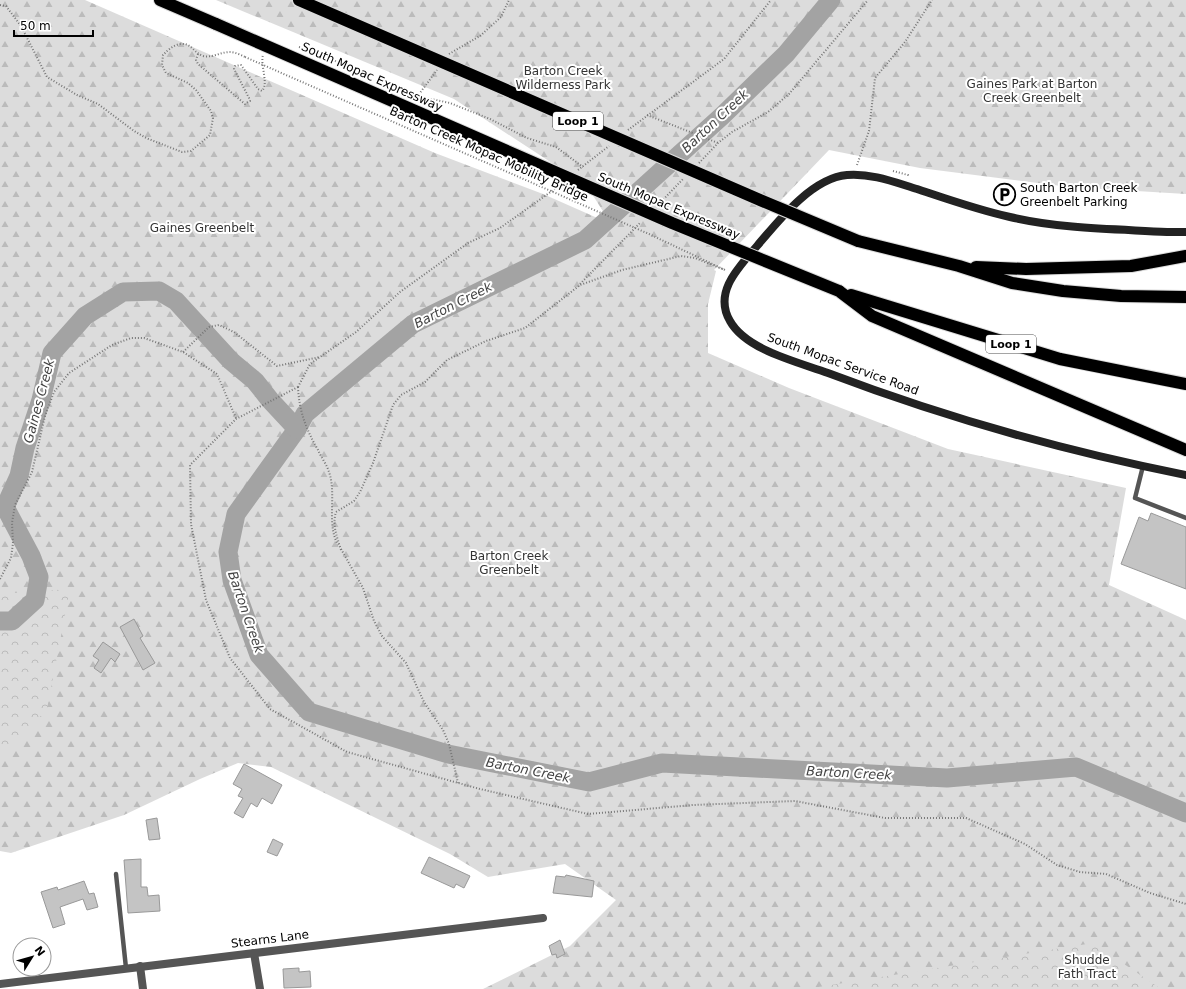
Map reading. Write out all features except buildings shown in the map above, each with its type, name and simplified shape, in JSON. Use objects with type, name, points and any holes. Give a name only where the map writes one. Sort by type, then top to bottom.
[{"type":"highway","name":"South Mopac Expressway","points":[[160,0],[672,223],[838,291],[879,305],[1060,359],[1186,384]]},
{"type":"highway","name":"Loop 1","points":[[299,0],[858,241],[959,266],[1012,282],[1063,291],[1122,296],[1186,297]]},
{"type":"highway","points":[[959,266],[1026,269],[1131,266],[1186,256]]},
{"type":"highway","points":[[838,291],[872,316],[1186,450]]},
{"type":"main road","name":"South Mopac Service Road","points":[[1186,232],[1167,232],[1046,223],[1009,217],[888,180],[860,175],[832,178],[807,194],[768,233],[728,282],[724,301],[726,313],[736,330],[758,346],[774,353],[851,382],[961,419],[1143,466],[1186,475]]},
{"type":"street","name":"Stearns Lane","points":[[4,986],[140,966],[543,918]]},
{"type":"street","points":[[254,953],[260,989]]},
{"type":"street","points":[[140,966],[143,989]]},
{"type":"lane","points":[[1143,466],[1135,498],[1186,518]]},
{"type":"lane","points":[[116,874],[126,968]]},
{"type":"path","points":[[446,57],[451,52],[480,36],[501,17],[509,0]]},
{"type":"path","points":[[624,134],[647,115],[724,59],[771,0]]},
{"type":"path","points":[[647,115],[718,143],[732,132],[768,112],[789,94],[868,0]]},
{"type":"path","points":[[857,165],[869,131],[875,78],[905,42],[932,0]]},
{"type":"path","points":[[0,5],[6,6],[21,26],[47,77],[77,95],[98,104],[134,131],[146,138],[182,152],[191,151],[205,141],[212,128],[213,118],[211,111],[196,90],[188,83],[166,73],[162,65],[163,55],[170,48],[183,43],[190,46],[198,54],[196,60],[198,64],[245,104],[250,101],[234,69],[235,66],[241,65],[258,89],[262,91],[264,87],[261,60],[263,53]]},
{"type":"path","points":[[295,46],[323,53],[349,69]]},
{"type":"path","name":"Barton Creek Mopac Mobility Bridge","points":[[198,54],[208,57],[231,52],[245,57],[642,231],[725,270],[695,258],[681,256],[622,270],[580,285],[525,328],[486,341],[447,360],[425,382],[401,395],[393,405],[373,463],[360,492],[354,500],[336,512],[334,518],[336,534],[341,550]]},
{"type":"path","points":[[417,97],[438,68]]},
{"type":"path","points":[[404,93],[450,103],[490,119],[527,138],[556,147],[583,167]]},
{"type":"path","points":[[578,171],[612,143]]},
{"type":"path","points":[[458,783],[449,744],[443,730],[424,702],[406,663],[382,636],[374,621],[363,588],[336,540],[332,525],[333,493],[329,472],[306,429],[298,404],[298,386],[310,364],[356,332],[400,292],[468,243],[500,228],[562,184]]},
{"type":"path","points":[[183,352],[208,328],[219,325],[234,332],[277,366],[321,357]]},
{"type":"path","points":[[0,579],[11,558],[13,543],[12,523],[15,505],[32,472],[45,416],[54,392],[69,373],[112,345],[131,338],[144,338],[183,352],[217,374],[236,419]]},
{"type":"path","points":[[298,386],[236,419],[190,465],[191,524],[206,600],[230,658],[270,709],[348,752],[458,783],[588,814],[693,805],[795,801],[885,818],[966,818],[1025,844],[1057,865],[1080,872],[1106,874],[1150,893],[1186,904]]},
{"type":"green space","points":[[0,0],[85,0],[435,153],[543,194],[611,224],[587,186],[454,99],[216,0],[1186,0],[1186,194],[1070,187],[920,168],[829,150],[714,270],[716,271],[708,304],[708,353],[789,388],[948,449],[1126,488],[1109,585],[1186,620],[1186,989],[483,989],[570,946],[616,900],[565,864],[488,877],[450,854],[271,767],[238,763],[200,779],[124,815],[11,853],[0,851]]},
{"type":"green space","points":[[70,589],[47,709],[0,761],[0,594]]},
{"type":"green space","name":"Shudde Fath Tract","points":[[1093,943],[1161,989],[806,989]]},
{"type":"waterway","name":"Barton Creek","points":[[831,0],[786,54],[722,116],[585,240],[413,324],[305,414],[297,429],[236,514],[228,552],[232,580],[259,655],[309,712],[448,754],[589,782],[662,763],[947,778],[1076,767],[1186,813]]},
{"type":"waterway","name":"Gaines Creek","points":[[0,621],[12,621],[35,600],[39,577],[31,556],[5,507],[19,476],[25,448],[41,400],[52,353],[85,316],[123,292],[159,291],[176,301],[231,361],[255,381],[270,400],[297,429]]},
{"type":"place","name":"South Barton Creek Greenbelt Parking","points":[[1004,195]]},
{"type":"park label","name":"Barton Creek Wilderness Park","points":[[563,78]]},
{"type":"park label","name":"Gaines Park at Barton Creek Greenbelt","points":[[1032,91]]},
{"type":"park label","name":"Gaines Greenbelt","points":[[202,228]]},
{"type":"park label","name":"Barton Creek Greenbelt","points":[[509,563]]}]
